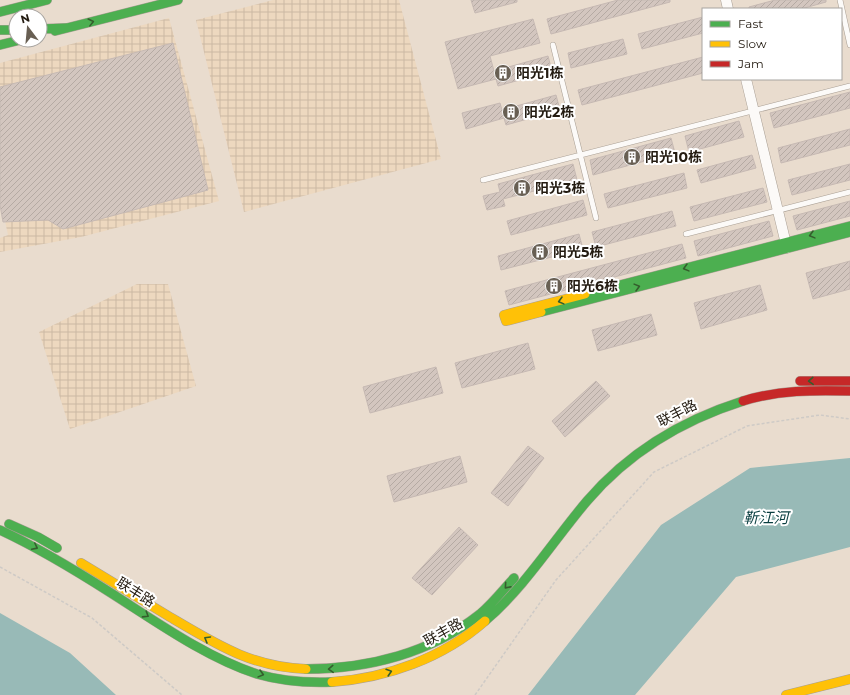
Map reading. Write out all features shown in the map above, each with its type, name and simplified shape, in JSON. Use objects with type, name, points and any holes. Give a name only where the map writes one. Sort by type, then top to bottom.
[{"type":"main road","points":[[0,12],[47,0]]},
{"type":"main road","points":[[48,33],[178,0]]},
{"type":"main road","points":[[48,29],[66,28]]},
{"type":"main road","points":[[850,226],[786,245],[506,321],[504,315],[786,245],[850,232]]},
{"type":"main road","points":[[788,383],[823,380],[850,381]]},
{"type":"main road","points":[[742,392],[775,384]]},
{"type":"main road","name":"联丰路","points":[[0,530],[57,559],[149,617],[205,650],[241,668],[259,674],[288,680],[319,683],[373,677],[417,662],[453,645],[494,615],[509,599],[602,485],[628,460],[658,438],[695,418],[712,411],[756,398],[786,392],[810,390],[850,391]]},
{"type":"main road","points":[[537,550],[600,475],[617,459]]},
{"type":"main road","points":[[0,520],[38,537],[63,552]]},
{"type":"main road","name":"联丰路","points":[[76,560],[152,607],[226,649],[264,664],[284,668],[301,669],[344,668],[372,664],[437,642],[477,616],[494,601],[518,573]]},
{"type":"main road","points":[[786,695],[850,679]]},
{"type":"main road","points":[[802,695],[850,683]]},
{"type":"street","points":[[746,80],[786,245]]},
{"type":"lane","points":[[842,9],[850,45]]},
{"type":"lane","points":[[553,45],[596,218]]},
{"type":"lane","points":[[483,180],[754,112],[850,86]]},
{"type":"lane","points":[[686,234],[850,192]]},
{"type":"path","points":[[475,695],[556,580],[654,472],[747,426],[820,415],[850,419]]},
{"type":"path","points":[[0,567],[92,618],[182,695]]},
{"type":"shaded area","points":[[273,0],[399,0],[441,159],[244,212],[196,20]]},
{"type":"shaded area","points":[[169,18],[219,201],[81,237],[0,252],[0,238],[8,235],[0,198],[0,63]]},
{"type":"shaded area","points":[[137,284],[168,284],[196,386],[70,429],[39,332]]},
{"type":"water","name":"靳江河","points":[[850,458],[850,547],[736,577],[635,695],[528,695],[661,525],[750,468]]},
{"type":"water","points":[[0,613],[70,653],[116,695],[0,695]]},
{"type":"building","points":[[471,0],[517,0],[517,2],[475,13]]},
{"type":"building","points":[[618,0],[670,0],[670,2],[551,34],[547,19]]},
{"type":"building","points":[[775,0],[826,0],[826,2],[805,8],[749,7]]},
{"type":"building","points":[[702,17],[702,33],[642,49],[638,34]]},
{"type":"building","points":[[533,19],[540,43],[490,56],[494,71],[548,56],[552,71],[498,86],[496,79],[458,89],[445,42]]},
{"type":"building","points":[[623,39],[627,54],[571,68],[568,53]]},
{"type":"building","points":[[173,43],[208,190],[63,229],[48,220],[3,222],[0,205],[0,87]]},
{"type":"building","points":[[702,57],[702,73],[582,105],[578,90]]},
{"type":"building","points":[[850,92],[850,108],[774,128],[770,113]]},
{"type":"building","name":"阳光2栋","points":[[556,95],[560,110],[506,125],[504,118],[466,129],[462,113],[500,103],[502,110]]},
{"type":"building","points":[[739,121],[744,137],[689,152],[685,136]]},
{"type":"building","points":[[850,129],[850,145],[781,163],[778,148]]},
{"type":"building","name":"阳光10栋","points":[[671,138],[675,153],[593,175],[590,160]]},
{"type":"building","points":[[752,155],[756,168],[701,183],[697,170]]},
{"type":"building","name":"阳光3栋","points":[[573,164],[577,180],[503,199],[505,206],[487,210],[483,196],[500,192],[498,184]]},
{"type":"building","points":[[850,164],[850,180],[792,195],[788,180]]},
{"type":"building","points":[[684,173],[687,188],[608,208],[604,194]]},
{"type":"building","points":[[763,188],[767,202],[694,221],[690,207]]},
{"type":"building","points":[[583,200],[587,215],[511,235],[507,221]]},
{"type":"building","points":[[850,201],[850,216],[797,230],[793,216]]},
{"type":"building","points":[[672,211],[676,226],[596,247],[592,232]]},
{"type":"building","points":[[769,221],[773,236],[698,256],[694,241]]},
{"type":"building","name":"阳光5栋","points":[[579,234],[583,249],[501,270],[498,256]]},
{"type":"building","points":[[682,244],[686,258],[509,305],[505,291]]},
{"type":"building","points":[[850,261],[850,289],[813,299],[806,273]]},
{"type":"building","points":[[760,285],[767,310],[701,329],[694,303]]},
{"type":"building","points":[[651,314],[657,335],[598,351],[592,330]]},
{"type":"building","points":[[528,343],[535,369],[462,388],[455,363]]},
{"type":"building","points":[[436,367],[443,393],[370,413],[363,387]]},
{"type":"building","points":[[596,381],[610,396],[565,437],[552,421]]},
{"type":"building","points":[[528,446],[544,458],[508,506],[491,493]]},
{"type":"building","points":[[460,456],[467,482],[394,502],[387,476]]},
{"type":"building","points":[[459,527],[478,545],[432,595],[412,578]]},
{"type":"traffic: fast","points":[[0,12],[47,0]]},
{"type":"traffic: fast","points":[[55,31],[178,0]]},
{"type":"traffic: fast","points":[[48,29],[66,28]]},
{"type":"traffic: fast","points":[[0,30],[8,30]]},
{"type":"traffic: fast","points":[[0,45],[8,43]]},
{"type":"traffic: fast","points":[[585,294],[850,226]]},
{"type":"traffic: fast","points":[[541,312],[850,232]]},
{"type":"traffic: fast","points":[[485,621],[513,594],[574,516],[603,484],[620,468],[639,453],[678,428],[743,401]]},
{"type":"traffic: fast","points":[[9,524],[38,537],[57,548]]},
{"type":"traffic: fast","points":[[0,530],[57,560],[163,627],[219,659],[257,674],[275,678],[304,682],[332,682]]},
{"type":"traffic: fast","points":[[306,669],[352,666],[375,662],[420,649],[461,628],[480,614],[494,601],[514,578]]},
{"type":"traffic: slow","points":[[541,312],[506,321],[504,315],[585,294]]},
{"type":"traffic: slow","points":[[81,563],[219,645],[251,659],[268,664],[306,669]]},
{"type":"traffic: slow","points":[[332,682],[373,676],[394,671],[413,664],[433,656],[451,646],[485,621]]},
{"type":"traffic: slow","points":[[786,695],[850,679]]},
{"type":"traffic: jam","points":[[800,381],[850,381]]},
{"type":"traffic: jam","points":[[743,401],[756,397],[783,393],[850,391]]},
{"type":"place","name":"阳光1栋","points":[[503,73]]},
{"type":"place","name":"阳光2栋","points":[[511,112]]},
{"type":"place","name":"阳光10栋","points":[[632,157]]},
{"type":"place","name":"阳光3栋","points":[[522,188]]},
{"type":"place","name":"阳光5栋","points":[[540,252]]},
{"type":"place","name":"阳光6栋","points":[[554,286]]}]
